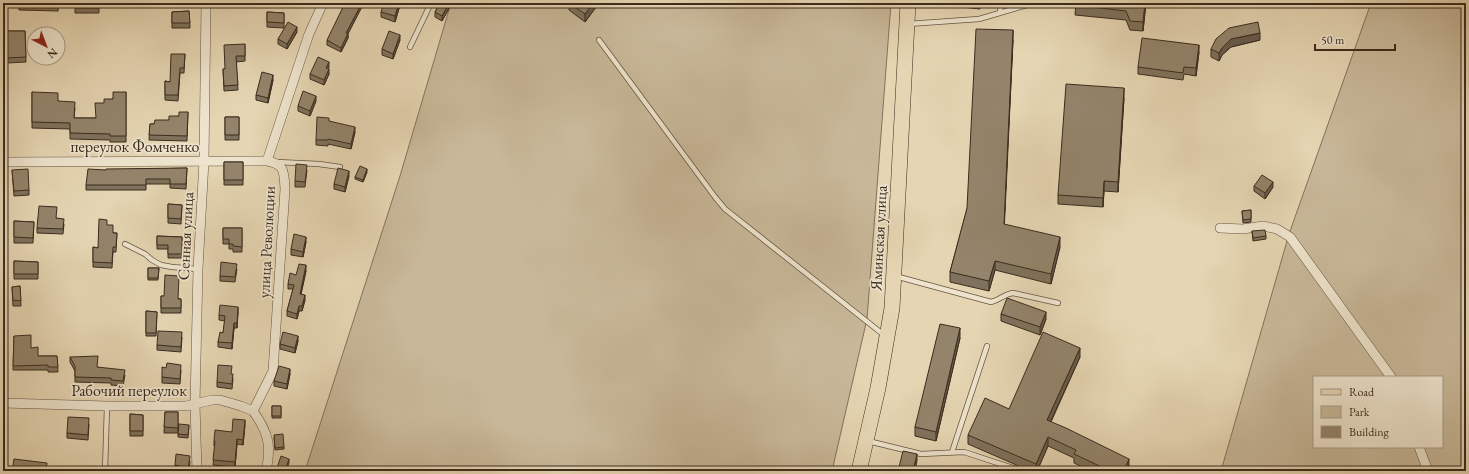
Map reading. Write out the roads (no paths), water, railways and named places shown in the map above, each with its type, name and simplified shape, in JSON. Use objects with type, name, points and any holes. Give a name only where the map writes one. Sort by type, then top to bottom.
[{"type":"main road","name":"Яминская улица","points":[[859,471],[878,388],[892,308],[908,3]]},
{"type":"street","name":"Сенная улица","points":[[197,471],[195,404],[198,269],[204,160],[206,3]]},
{"type":"street","points":[[271,162],[309,34],[323,3]]},
{"type":"street","name":"переулок Фомченко","points":[[3,162],[204,160],[271,162]]},
{"type":"street","name":"улица Революции","points":[[253,411],[273,370],[285,188],[282,169],[271,162]]},
{"type":"street","points":[[1220,228],[1243,229],[1263,226],[1277,229],[1290,237],[1390,376]]},
{"type":"street","name":"Рабочий переулок","points":[[3,403],[107,406],[186,406],[206,401],[220,400],[253,411]]},
{"type":"street","points":[[253,411],[260,422],[268,443],[269,453],[266,471]]},
{"type":"street","points":[[1419,448],[1428,471]]},
{"type":"lane","points":[[410,47],[431,3]]},
{"type":"lane","points":[[1000,13],[1001,3]]},
{"type":"lane","points":[[907,24],[966,20],[1000,13],[1034,3]]},
{"type":"lane","points":[[599,40],[715,197],[725,208],[887,337]]},
{"type":"lane","points":[[271,162],[319,164],[340,167]]},
{"type":"lane","points":[[124,244],[145,254],[161,265],[198,269]]},
{"type":"lane","points":[[894,276],[991,302],[1013,292],[1058,303]]},
{"type":"lane","points":[[952,452],[987,346]]},
{"type":"lane","points":[[105,471],[107,406]]},
{"type":"lane","points":[[866,441],[928,455],[964,452],[1022,471]]}]
